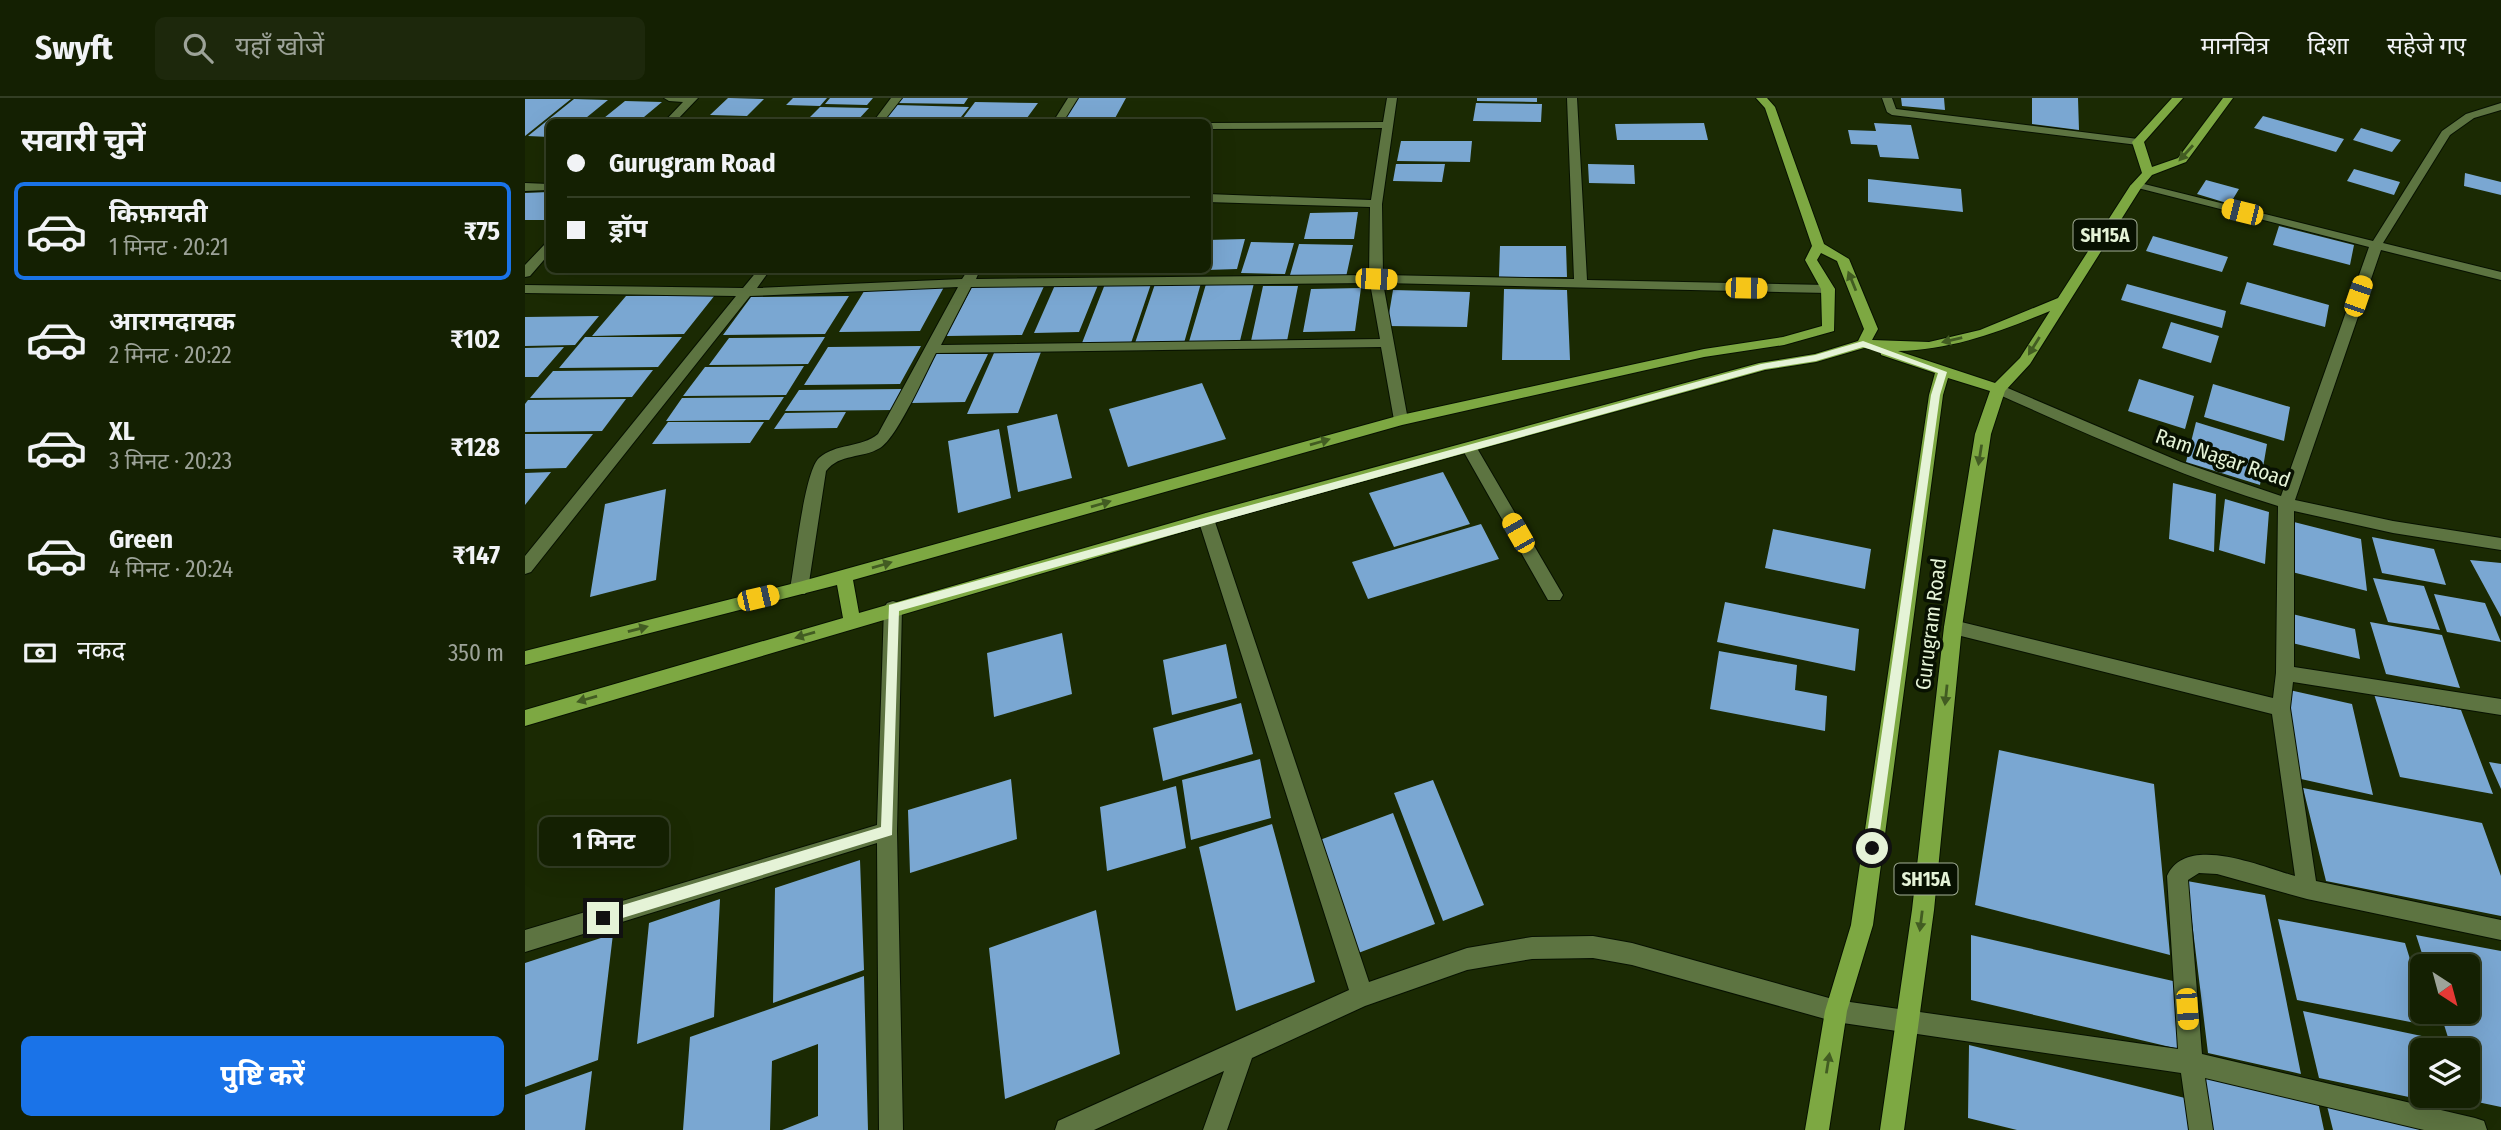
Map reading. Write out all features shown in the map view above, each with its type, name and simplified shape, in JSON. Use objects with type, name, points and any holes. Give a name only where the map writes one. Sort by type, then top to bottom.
[{"type":"main road","points":[[525,659],[799,589],[1401,420],[1705,353],[1784,341],[1829,328],[1828,289],[1811,260],[1818,246],[1772,103],[1761,98]]},
{"type":"main road","points":[[2148,173],[2138,142],[2178,98]]},
{"type":"main road","points":[[2221,98],[2228,98]]},
{"type":"main road","name":"Gurugram Road","points":[[1892,1130],[1908,1022],[1953,627],[1983,434],[1998,389],[2025,361],[2136,186],[2148,173],[2182,160],[2228,98]]},
{"type":"main road","points":[[1818,246],[1843,259],[1871,329],[1863,344]]},
{"type":"main road","points":[[525,718],[893,608],[1206,519],[1764,366],[1816,358],[1863,344],[1929,346],[1984,333],[2062,301]]},
{"type":"main road","name":"Ram Nagar Road","points":[[1863,344],[1998,389]]},
{"type":"main road","name":"Gurugram Road","points":[[1817,1130],[1836,1011],[1862,925],[1903,617],[1936,395],[1943,372]]},
{"type":"main road","points":[[844,576],[852,621]]},
{"type":"street","points":[[669,98],[693,98]]},
{"type":"street","points":[[672,119],[693,98]]},
{"type":"street","points":[[880,119],[897,98]]},
{"type":"street","points":[[1060,119],[1073,98]]},
{"type":"street","points":[[1392,98],[1376,204],[1376,279],[1401,420]]},
{"type":"street","points":[[1572,98],[1581,285]]},
{"type":"street","points":[[1887,98],[1892,112],[2138,142]]},
{"type":"street","points":[[2307,889],[2281,708],[2285,673],[2285,503],[2376,244],[2446,133],[2470,116],[2501,106]]},
{"type":"street","points":[[1211,126],[1387,125]]},
{"type":"street","points":[[2136,186],[2501,276]]},
{"type":"street","points":[[525,187],[546,187]]},
{"type":"street","points":[[1211,198],[1376,204]]},
{"type":"street","points":[[525,273],[546,250]]},
{"type":"street","points":[[525,568],[762,273]]},
{"type":"street","points":[[525,289],[747,292],[970,276],[1376,279],[1828,289]]},
{"type":"street","points":[[799,589],[818,470],[830,456],[878,444],[933,349],[970,276]]},
{"type":"street","points":[[933,349],[1387,344]]},
{"type":"street","name":"Ram Nagar Road","points":[[1998,389],[2170,464],[2285,503],[2394,529],[2501,544]]},
{"type":"street","points":[[1469,447],[1553,595]]},
{"type":"street","points":[[1206,519],[1362,996]]},
{"type":"street","points":[[891,1130],[887,831],[893,608]]},
{"type":"street","points":[[1953,627],[2281,708]]},
{"type":"street","points":[[2285,673],[2501,706]]},
{"type":"street","points":[[525,941],[887,831]]},
{"type":"street","points":[[2201,1130],[2192,1063],[2177,876],[2188,867],[2199,863],[2217,864],[2307,889],[2501,930]]},
{"type":"street","points":[[1067,1130],[1362,996],[1467,959],[1532,948],[1593,947],[1632,954],[1836,1011],[2192,1063],[2475,1130]]},
{"type":"street","points":[[1215,1130],[1242,1052]]},
{"type":"building","points":[[728,98],[764,99],[747,116],[710,115]]},
{"type":"building","points":[[793,98],[827,98],[820,106],[786,105]]},
{"type":"building","points":[[830,98],[873,98],[867,105],[825,104]]},
{"type":"building","points":[[899,98],[968,98],[964,104],[895,103]]},
{"type":"building","points":[[1077,98],[1126,98],[1115,119],[1065,119]]},
{"type":"building","points":[[1477,98],[1537,98],[1537,102],[1477,101]]},
{"type":"building","points":[[1901,98],[1944,98],[1945,110],[1902,106]]},
{"type":"building","points":[[2032,98],[2078,98],[2079,130],[2032,124]]},
{"type":"building","points":[[525,99],[571,99],[546,119],[525,136]]},
{"type":"building","points":[[574,99],[608,100],[585,119],[549,119]]},
{"type":"building","points":[[625,101],[662,102],[642,119],[603,119]]},
{"type":"building","points":[[975,102],[1038,103],[1026,119],[962,119]]},
{"type":"building","points":[[1476,103],[1542,104],[1541,122],[1473,121]]},
{"type":"building","points":[[896,105],[969,107],[959,119],[884,119]]},
{"type":"building","points":[[820,107],[869,108],[859,119],[808,119]]},
{"type":"building","points":[[2263,116],[2344,139],[2336,152],[2254,128]]},
{"type":"building","points":[[696,117],[759,118],[758,119],[693,119]]},
{"type":"building","points":[[546,122],[546,137],[528,136]]},
{"type":"building","points":[[1704,123],[1708,140],[1617,140],[1615,124]]},
{"type":"building","points":[[1874,123],[1911,125],[1919,159],[1880,157],[1877,145],[1851,144],[1848,130],[1876,131]]},
{"type":"building","points":[[2361,128],[2401,140],[2392,152],[2353,140]]},
{"type":"building","points":[[1401,141],[1472,141],[1470,162],[1397,161]]},
{"type":"building","points":[[1396,164],[1445,164],[1442,182],[1393,181]]},
{"type":"building","points":[[1588,164],[1634,165],[1635,184],[1589,183]]},
{"type":"building","points":[[2354,169],[2400,182],[2394,195],[2347,181]]},
{"type":"building","points":[[2465,173],[2501,182],[2501,195],[2464,186]]},
{"type":"building","points":[[1868,179],[1961,189],[1963,212],[1868,202]]},
{"type":"building","points":[[2206,180],[2239,189],[2230,204],[2197,194]]},
{"type":"building","points":[[546,192],[544,220],[525,220],[525,193]]},
{"type":"building","points":[[1358,212],[1354,239],[1304,239],[1310,213]]},
{"type":"building","points":[[2279,226],[2354,245],[2350,265],[2273,245]]},
{"type":"building","points":[[2153,236],[2228,257],[2222,272],[2146,251]]},
{"type":"building","points":[[1245,239],[1237,269],[1211,270],[1211,240]]},
{"type":"building","points":[[1251,242],[1294,243],[1285,274],[1241,273]]},
{"type":"building","points":[[1299,244],[1353,245],[1346,277],[1290,275]]},
{"type":"building","points":[[1500,246],[1566,246],[1567,277],[1499,277]]},
{"type":"building","points":[[2247,282],[2329,305],[2325,327],[2240,304]]},
{"type":"building","points":[[1201,283],[1184,343],[1135,343],[1155,284]]},
{"type":"building","points":[[1254,283],[1239,345],[1188,345],[1206,284]]},
{"type":"building","points":[[1045,284],[1022,335],[946,336],[973,285]]},
{"type":"building","points":[[1105,284],[1151,284],[1131,343],[1082,343]]},
{"type":"building","points":[[2127,284],[2226,311],[2222,328],[2121,300]]},
{"type":"building","points":[[1055,285],[1098,285],[1079,332],[1034,333]]},
{"type":"building","points":[[1263,286],[1298,286],[1287,341],[1251,341]]},
{"type":"building","points":[[944,287],[920,331],[839,332],[866,288]]},
{"type":"building","points":[[1361,288],[1355,331],[1303,332],[1311,289]]},
{"type":"building","points":[[1504,289],[1567,290],[1570,360],[1502,360]]},
{"type":"building","points":[[1393,290],[1470,292],[1467,327],[1387,326]]},
{"type":"building","points":[[715,295],[684,334],[592,336],[626,296]]},
{"type":"building","points":[[849,296],[825,334],[723,335],[751,297]]},
{"type":"building","points":[[599,316],[575,345],[525,346],[525,317]]},
{"type":"building","points":[[2171,322],[2219,336],[2211,363],[2162,348]]},
{"type":"building","points":[[585,337],[682,337],[658,367],[559,368]]},
{"type":"building","points":[[825,337],[808,364],[709,365],[729,338]]},
{"type":"building","points":[[921,346],[900,384],[804,385],[828,347]]},
{"type":"building","points":[[564,347],[538,377],[525,377],[525,348]]},
{"type":"building","points":[[1041,352],[1018,413],[967,414],[994,353]]},
{"type":"building","points":[[936,354],[988,354],[965,402],[911,403]]},
{"type":"building","points":[[804,366],[786,395],[683,396],[705,367]]},
{"type":"building","points":[[653,370],[632,397],[530,398],[553,371]]},
{"type":"building","points":[[2139,379],[2194,396],[2185,429],[2128,411]]},
{"type":"building","points":[[1202,383],[1226,439],[1128,467],[1109,409]]},
{"type":"building","points":[[2213,384],[2290,407],[2284,441],[2204,417]]},
{"type":"building","points":[[905,389],[894,410],[785,411],[799,390]]},
{"type":"building","points":[[784,397],[769,420],[666,421],[682,398]]},
{"type":"building","points":[[626,399],[602,431],[525,432],[525,404],[528,400]]},
{"type":"building","points":[[846,412],[837,428],[774,429],[785,413]]},
{"type":"building","points":[[1057,414],[1072,478],[1018,492],[1007,426]]},
{"type":"building","points":[[668,422],[764,422],[750,443],[652,444]]},
{"type":"building","points":[[2196,422],[2267,444],[2260,485],[2186,462]]},
{"type":"building","points":[[999,429],[1011,498],[958,513],[948,441]]},
{"type":"building","points":[[525,434],[593,434],[566,468],[525,469]]},
{"type":"building","points":[[551,472],[525,505],[525,473]]},
{"type":"building","points":[[1443,472],[1470,524],[1394,547],[1369,493]]},
{"type":"building","points":[[2173,483],[2216,494],[2214,552],[2169,539]]},
{"type":"building","points":[[666,489],[656,580],[590,597],[605,504]]},
{"type":"building","points":[[2225,499],[2269,512],[2265,564],[2219,550]]},
{"type":"building","points":[[2290,521],[2361,539],[2367,591],[2292,572]]},
{"type":"building","points":[[1481,524],[1499,559],[1368,599],[1352,562]]},
{"type":"building","points":[[1773,529],[1871,549],[1865,589],[1765,568]]},
{"type":"building","points":[[2372,537],[2434,549],[2446,585],[2382,573]]},
{"type":"building","points":[[2470,560],[2501,563],[2501,617]]},
{"type":"building","points":[[2373,578],[2424,586],[2440,630],[2388,622]]},
{"type":"building","points":[[2434,594],[2485,603],[2501,642],[2447,632]]},
{"type":"building","points":[[1725,602],[1859,629],[1855,671],[1717,642]]},
{"type":"building","points":[[2288,613],[2355,629],[2360,659],[2292,643]]},
{"type":"building","points":[[2370,622],[2442,635],[2460,688],[2386,674]]},
{"type":"building","points":[[1062,633],[1072,694],[994,717],[987,653]]},
{"type":"building","points":[[1226,644],[1237,698],[1172,715],[1163,660]]},
{"type":"building","points":[[1719,651],[1797,665],[1795,690],[1827,696],[1825,731],[1710,709]]},
{"type":"building","points":[[2285,689],[2352,704],[2373,795],[2301,779]]},
{"type":"building","points":[[2374,694],[2461,710],[2493,794],[2400,777]]},
{"type":"building","points":[[1241,703],[1253,754],[1163,781],[1153,728]]},
{"type":"building","points":[[1999,750],[2154,784],[2170,955],[1975,905]]},
{"type":"building","points":[[1260,759],[1271,818],[1191,840],[1182,780]]},
{"type":"building","points":[[2489,762],[2501,764],[2501,789]]},
{"type":"building","points":[[1011,779],[1017,839],[910,873],[908,810]]},
{"type":"building","points":[[1433,780],[1484,905],[1443,921],[1394,793]]},
{"type":"building","points":[[1176,786],[1186,848],[1107,871],[1100,807]]},
{"type":"building","points":[[2303,788],[2482,823],[2501,876],[2501,916],[2326,881]]},
{"type":"building","points":[[1393,813],[1435,924],[1353,955],[1317,841]]},
{"type":"building","points":[[1272,824],[1315,982],[1236,1011],[1199,847]]},
{"type":"building","points":[[860,860],[864,970],[773,1003],[775,888]]},
{"type":"building","points":[[2187,881],[2265,895],[2301,1074],[2208,1053]]},
{"type":"building","points":[[720,899],[714,1017],[637,1044],[649,923]]},
{"type":"building","points":[[1096,910],[1120,1054],[1005,1099],[989,948]]},
{"type":"building","points":[[2278,919],[2405,943],[2410,959],[2410,1022],[2297,1000]]},
{"type":"building","points":[[613,934],[598,1060],[525,1087],[525,963]]},
{"type":"building","points":[[1971,935],[2173,981],[2183,1050],[1971,1000]]},
{"type":"building","points":[[2416,935],[2501,951],[2501,1107],[2480,1103],[2480,1038],[2448,1038],[2444,1024],[2480,1024],[2480,954],[2422,954]]},
{"type":"building","points":[[864,976],[868,1130],[782,1130],[818,1116],[818,1044],[772,1061],[770,1130],[683,1130],[690,1037]]},
{"type":"building","points":[[2303,1011],[2431,1038],[2410,1038],[2410,1097],[2319,1078]]},
{"type":"building","points":[[1969,1045],[2185,1098],[2189,1130],[2017,1130],[1968,1118]]},
{"type":"building","points":[[592,1071],[585,1130],[525,1130],[525,1095]]},
{"type":"building","points":[[2201,1075],[2318,1102],[2324,1130],[2209,1130]]},
{"type":"building","points":[[2327,1106],[2441,1130],[2333,1130]]},
{"type":"route","points":[[603,918],[887,831],[893,608],[1764,366],[1816,358],[1863,344],[1943,372],[1936,395],[1872,848]]}]
